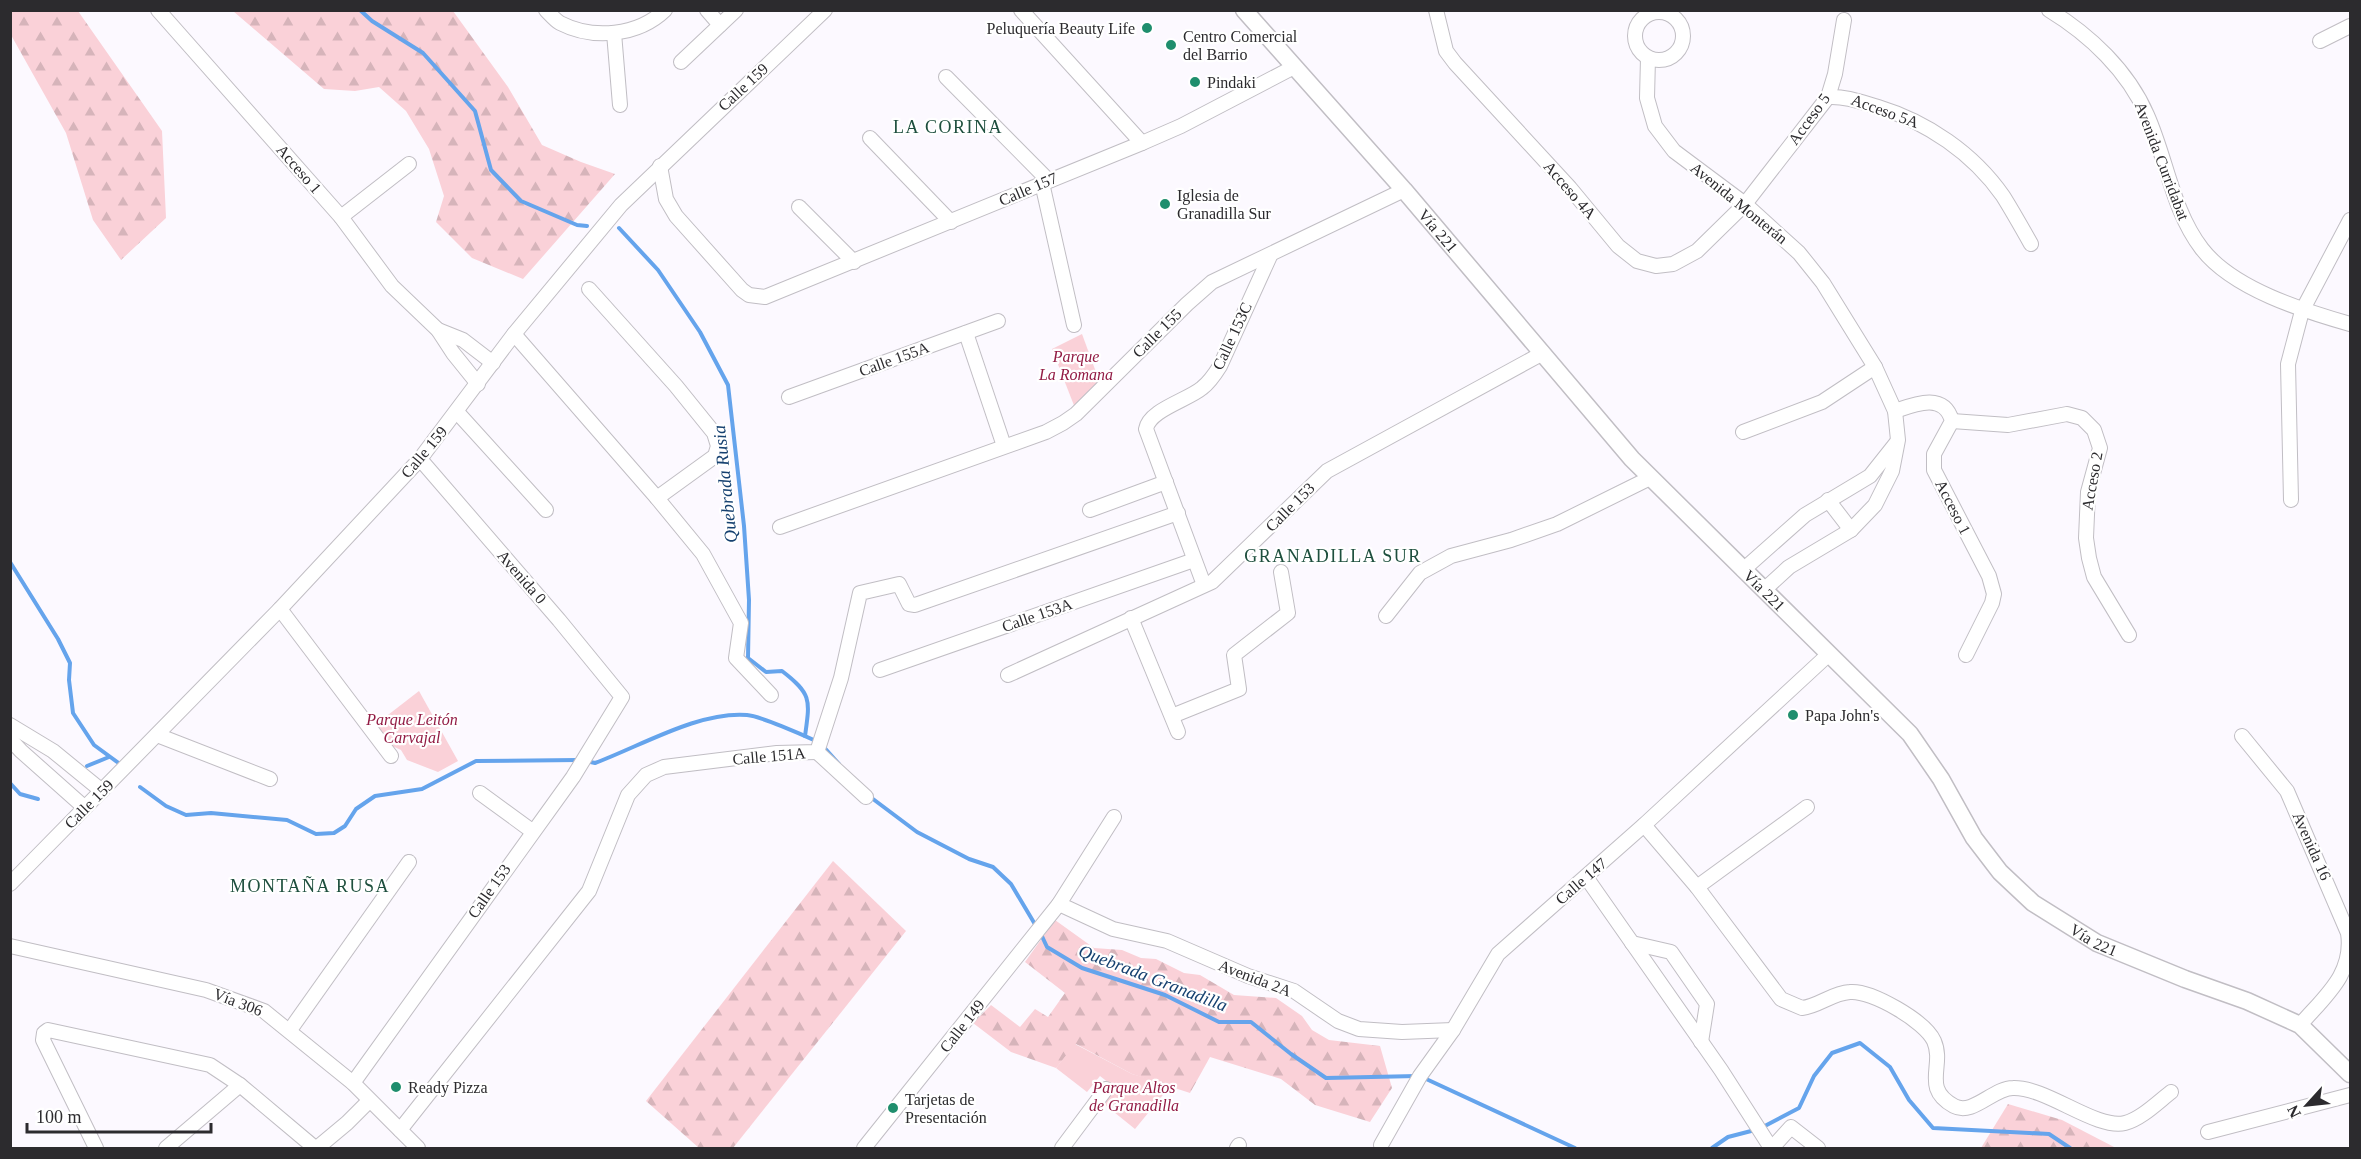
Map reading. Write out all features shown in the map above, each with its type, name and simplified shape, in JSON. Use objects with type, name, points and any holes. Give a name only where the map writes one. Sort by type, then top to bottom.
[{"type":"main road","name":"Vía 221","points":[[1244,10],[1404,190],[1543,353],[1585,406],[1650,478],[1910,734],[1941,779],[1974,838],[2000,872],[2033,903],[2097,943],[2185,979],[2247,1000],[2300,1025],[2350,1074]]},
{"type":"street","name":"Acceso 1","points":[[158,10],[341,217],[392,286],[438,330],[478,384]]},
{"type":"street","points":[[546,10],[559,22],[589,32],[614,33],[639,28],[657,18],[665,10]]},
{"type":"street","points":[[707,10],[720,25]]},
{"type":"street","points":[[681,62],[736,10]]},
{"type":"street","name":"Calle 159","points":[[10,884],[280,609],[420,459],[514,334],[621,205],[825,10]]},
{"type":"street","points":[[1022,10],[1142,143]]},
{"type":"street","name":"Acceso 4A","points":[[1436,10],[1446,51],[1455,63],[1570,188],[1618,246],[1637,261],[1656,266],[1673,264],[1697,251],[1745,204]]},
{"type":"street","name":"Avenida Curridabat","points":[[2049,10],[2099,48],[2128,80],[2147,115],[2184,222],[2204,251],[2233,277],[2302,311],[2350,324]]},
{"type":"street","points":[[1652,13],[1674,13],[1682,28],[1682,45],[1678,52],[1664,60],[1648,58],[1642,54],[1635,41],[1638,16],[1652,13]]},
{"type":"street","name":"Acceso 5","points":[[1745,204],[1828,97],[1835,74],[1844,20]]},
{"type":"street","points":[[2320,41],[2350,26]]},
{"type":"street","points":[[614,33],[620,105]]},
{"type":"street","name":"Avenida Monterán","points":[[1648,58],[1647,98],[1655,126],[1674,151],[1745,204],[1781,235],[1824,282],[1875,367],[1895,411],[1898,440],[1892,471],[1875,506],[1851,530],[1789,567],[1764,590]]},
{"type":"street","name":"Calle 157","points":[[660,166],[666,199],[676,216],[742,290],[756,297],[774,295],[1181,126],[1294,67]]},
{"type":"street","points":[[946,77],[1045,182],[1074,325]]},
{"type":"street","name":"Acceso 5A","points":[[1828,97],[1844,96],[1904,115],[1930,128],[1969,158],[2002,195],[2031,244]]},
{"type":"street","points":[[870,138],[951,222]]},
{"type":"street","points":[[341,217],[409,164]]},
{"type":"street","name":"Calle 155","points":[[780,527],[1046,432],[1063,423],[1076,414],[1186,304],[1212,282],[1404,190]]},
{"type":"street","points":[[799,207],[854,262]]},
{"type":"street","points":[[2291,500],[2288,364],[2302,311],[2350,220]]},
{"type":"street","name":"Calle 153C","points":[[1166,482],[1146,429],[1148,420],[1195,393],[1209,382],[1220,366],[1270,256]]},
{"type":"street","points":[[589,289],[676,386],[714,434],[718,446],[715,456],[657,498]]},
{"type":"street","name":"Calle 155A","points":[[789,397],[998,321]]},
{"type":"street","name":"Acceso 1","points":[[438,330],[463,340],[493,363]]},
{"type":"street","points":[[966,333],[1004,446]]},
{"type":"street","points":[[514,334],[657,498],[707,560],[741,623],[736,658],[771,694]]},
{"type":"street","name":"Calle 153","points":[[1008,675],[1204,585],[1221,575],[1327,471],[1543,353]]},
{"type":"street","points":[[1743,432],[1821,402],[1875,367]]},
{"type":"street","points":[[1895,411],[1924,401],[1943,406],[1952,421]]},
{"type":"street","points":[[457,412],[546,510]]},
{"type":"street","name":"Acceso 2","points":[[1952,421],[2008,425],[2067,414],[2082,418],[2094,430],[2100,448],[2088,492],[2086,538],[2089,558],[2094,577],[2129,635]]},
{"type":"street","name":"Acceso 1","points":[[1952,421],[1934,454],[1934,470],[1989,576],[1994,594],[1992,603],[1966,655]]},
{"type":"street","points":[[1743,570],[1805,515],[1870,476],[1898,440]]},
{"type":"street","name":"Avenida 0","points":[[420,459],[552,611],[622,697]]},
{"type":"street","points":[[1386,616],[1420,573],[1450,556],[1511,540],[1557,524],[1650,478]]},
{"type":"street","points":[[1090,510],[1166,482],[1204,585]]},
{"type":"street","points":[[1828,500],[1851,530]]},
{"type":"street","name":"Calle 151A","points":[[400,1130],[589,891],[628,795],[646,775],[664,768],[777,753],[817,752],[841,678],[860,593],[899,584],[905,599],[909,604],[915,605],[1178,513]]},
{"type":"street","name":"Calle 153A","points":[[880,670],[1194,560]]},
{"type":"street","points":[[1172,716],[1239,689],[1234,656],[1288,613],[1281,572]]},
{"type":"street","points":[[280,609],[391,756]]},
{"type":"street","points":[[1131,618],[1178,732]]},
{"type":"street","name":"Calle 147","points":[[1378,1147],[1420,1076],[1453,1030],[1498,954],[1644,825],[1829,654]]},
{"type":"street","name":"Calle 153","points":[[352,1083],[573,777],[622,697]]},
{"type":"street","points":[[10,725],[54,751],[102,791]]},
{"type":"street","points":[[157,735],[270,779]]},
{"type":"street","name":"Avenida 16","points":[[2242,736],[2287,791],[2348,933],[2350,949],[2348,964],[2331,991],[2300,1025]]},
{"type":"street","points":[[10,739],[84,807]]},
{"type":"street","points":[[817,752],[866,797]]},
{"type":"street","points":[[480,793],[532,831]]},
{"type":"street","points":[[1698,886],[1808,807]]},
{"type":"street","name":"Calle 149","points":[[864,1149],[1059,904],[1114,818]]},
{"type":"street","points":[[1644,825],[1698,886],[1775,992],[1789,1004],[1807,1008],[1838,993],[1851,991],[1864,993],[1880,999],[1921,1025],[1935,1042],[1934,1084],[1945,1100],[1956,1107],[1964,1109],[1973,1106],[1999,1091],[2012,1088],[2050,1098],[2106,1121],[2126,1123],[2171,1092]]},
{"type":"street","points":[[290,1030],[409,862]]},
{"type":"street","points":[[1586,877],[1772,1149],[1791,1127],[1818,1149]]},
{"type":"street","name":"Avenida 2A","points":[[1059,904],[1113,929],[1167,941],[1248,976],[1294,991],[1338,1021],[1359,1029],[1402,1032],[1453,1030]]},
{"type":"street","points":[[1632,943],[1671,952],[1707,1005],[1701,1042]]},
{"type":"street","name":"Vía 306","points":[[10,945],[206,990],[264,1011],[352,1083],[417,1148]]},
{"type":"street","points":[[96,1149],[44,1040],[44,1033],[48,1030],[210,1065],[240,1085],[316,1149],[348,1123],[369,1101]]},
{"type":"street","points":[[166,1149],[240,1085]]},
{"type":"street","points":[[1062,1149],[1106,1089]]},
{"type":"street","points":[[2208,1132],[2350,1095]]},
{"type":"green space","points":[[10,11],[78,11],[162,131],[166,218],[121,260],[93,220],[66,133],[11,35]]},
{"type":"green space","points":[[233,11],[453,11],[508,87],[542,145],[615,174],[523,279],[472,258],[436,222],[444,196],[429,149],[406,111],[379,87],[355,91],[324,89]]},
{"type":"green space","name":"Parque La Romana","points":[[1082,334],[1100,383],[1075,408],[1052,349]]},
{"type":"green space","name":"Parque Leitón Carvajal","points":[[419,691],[458,761],[438,772],[407,760],[401,750],[388,744],[375,725]]},
{"type":"green space","points":[[833,861],[906,931],[733,1148],[699,1148],[646,1101]]},
{"type":"green space","points":[[1055,920],[1094,948],[1122,950],[1141,958],[1156,959],[1184,973],[1200,975],[1234,995],[1276,998],[1302,1016],[1312,1030],[1329,1040],[1380,1046],[1392,1088],[1370,1122],[1315,1105],[1281,1079],[1210,1057],[1190,1093],[1132,1074],[1076,1044],[1056,1068],[1011,1052],[973,1023],[991,1005],[1020,1027],[1035,1009],[1048,1017],[1065,993],[1025,962]]},
{"type":"green space","name":"Parque Altos de Granadilla","points":[[1075,1044],[1132,1074],[1171,1085],[1135,1129],[1104,1104],[1114,1087],[1100,1076],[1087,1092],[1056,1068]]},
{"type":"green space","points":[[2008,1104],[2062,1120],[2116,1148],[1981,1148]]},
{"type":"waterway","name":"Quebrada Rusia","points":[[360,10],[372,21],[423,53],[475,111],[491,170],[521,201],[577,225],[587,226]]},
{"type":"waterway","name":"Quebrada Rusia","points":[[619,228],[658,270],[700,332],[728,385],[744,526],[749,600],[748,658],[766,672],[782,671],[804,692],[808,706],[805,736]]},
{"type":"waterway","name":"Quebrada Granadilla","points":[[10,562],[58,639],[70,663],[69,680],[73,713],[94,745],[120,764]]},
{"type":"waterway","name":"Quebrada Granadilla","points":[[586,761],[595,763],[670,731],[709,718],[729,715],[753,716],[816,741]]},
{"type":"waterway","name":"Quebrada Granadilla","points":[[822,745],[839,764]]},
{"type":"waterway","points":[[87,766],[109,757]]},
{"type":"waterway","name":"Quebrada Granadilla","points":[[140,787],[166,806],[186,815],[211,813],[287,820],[316,834],[334,833],[345,826],[356,809],[375,796],[422,789],[476,761],[578,760]]},
{"type":"waterway","points":[[10,783],[20,794],[38,799]]},
{"type":"waterway","name":"Quebrada Granadilla","points":[[869,796],[917,832],[969,859],[993,867],[1011,884],[1036,926]]},
{"type":"waterway","name":"Quebrada Granadilla","points":[[1040,932],[1047,947],[1082,968],[1165,995],[1219,1022],[1251,1022],[1326,1078],[1417,1076]]},
{"type":"waterway","name":"Quebrada Granadilla","points":[[1761,1128],[1799,1108],[1814,1076],[1832,1053],[1860,1043],[1890,1067],[1909,1100],[1933,1128],[2049,1134],[2070,1148]]},
{"type":"waterway","name":"Quebrada Granadilla","points":[[1424,1078],[1575,1148]]},
{"type":"waterway","name":"Quebrada Granadilla","points":[[1712,1148],[1728,1137],[1755,1130]]},
{"type":"place","name":"Peluquería Beauty Life","points":[[1147,28]]},
{"type":"place","name":"Centro Comercial del Barrio","points":[[1171,45]]},
{"type":"place","name":"Pindaki","points":[[1195,82]]},
{"type":"place","name":"Iglesia de Granadilla Sur","points":[[1165,204]]},
{"type":"place","name":"Papa John's","points":[[1793,715]]},
{"type":"place","name":"Ready Pizza","points":[[396,1087]]},
{"type":"place","name":"Tarjetas de Presentación","points":[[893,1108]]},
{"type":"district","name":"LA CORINA","points":[[948,127]]},
{"type":"district","name":"GRANADILLA SUR","points":[[1333,556]]},
{"type":"district","name":"MONTAÑA RUSA","points":[[310,886]]}]
